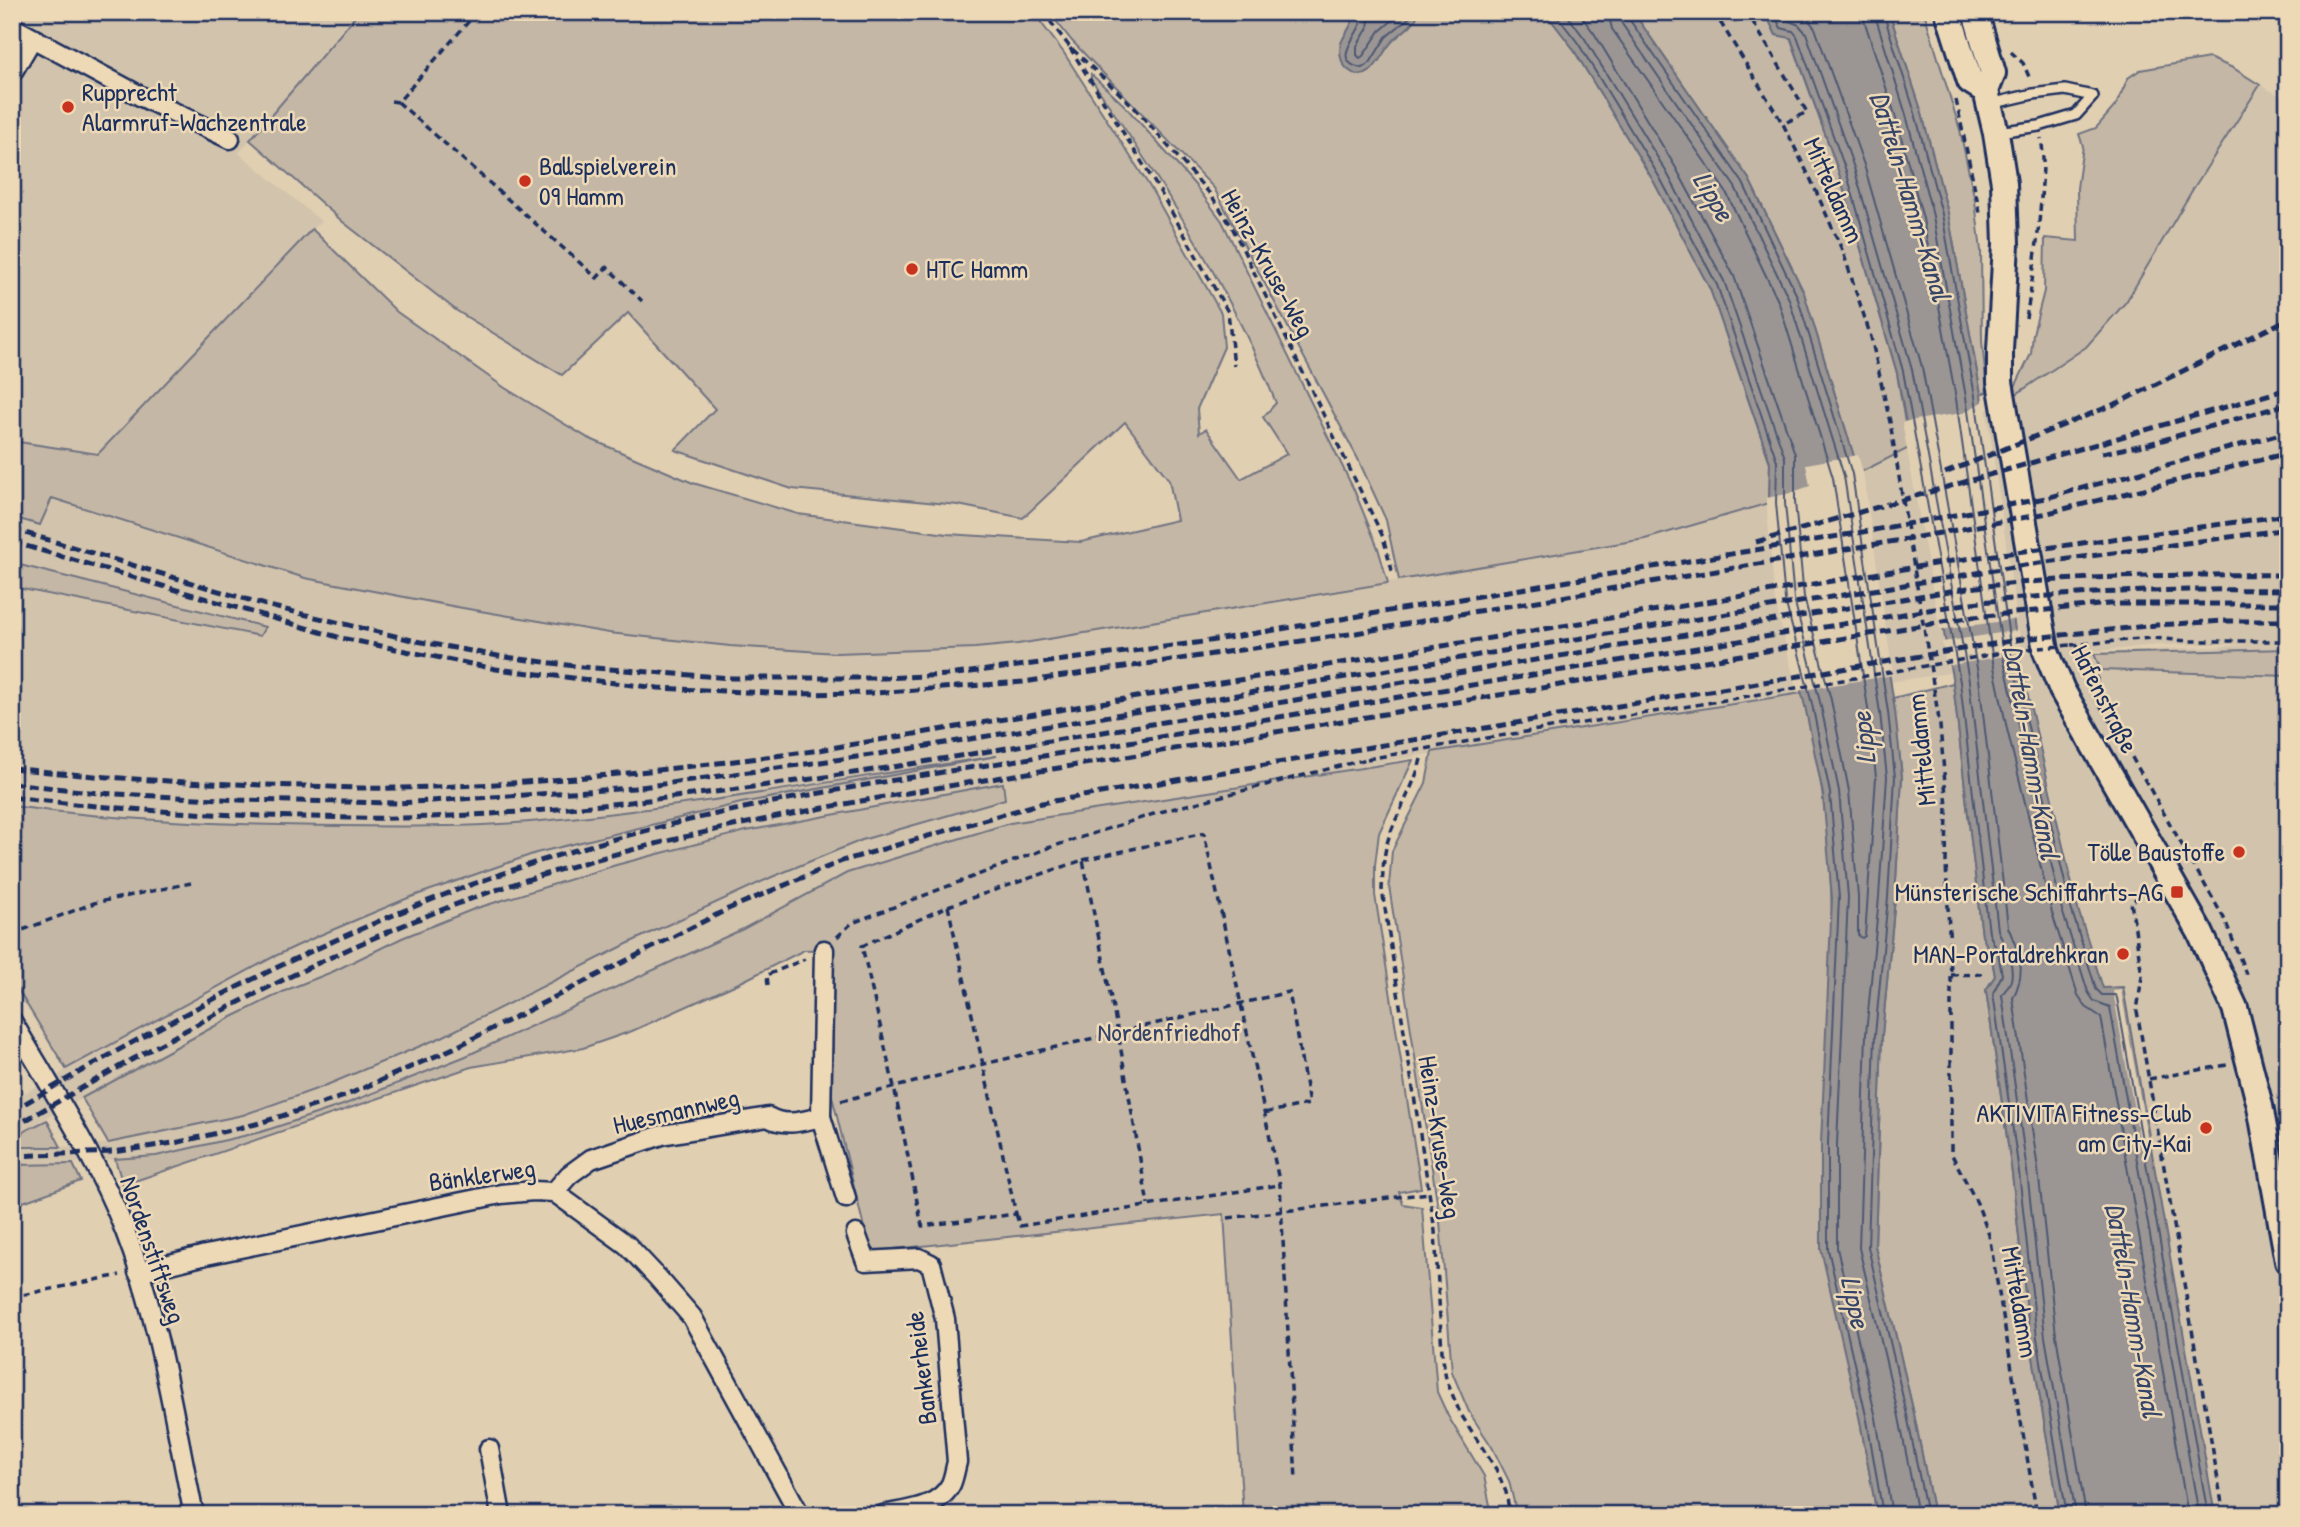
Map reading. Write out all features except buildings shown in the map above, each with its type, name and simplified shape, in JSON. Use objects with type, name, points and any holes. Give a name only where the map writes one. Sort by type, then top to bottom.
[{"type":"main road","name":"Hafenstraße","points":[[1948,12],[1970,80],[1987,97]]},
{"type":"main road","name":"Hafenstraße","points":[[1975,12],[1993,73],[1987,97],[2004,183],[2006,244],[2000,382],[2046,651],[2062,690],[2169,877],[2224,981],[2250,1061],[2288,1261]]},
{"type":"street","points":[[12,27],[144,99],[230,139]]},
{"type":"street","points":[[12,73],[32,39]]},
{"type":"street","points":[[824,950],[821,1117],[846,1198]]},
{"type":"street","name":"Nordenstiftsweg","points":[[12,1021],[103,1180],[125,1232],[156,1335],[194,1515]]},
{"type":"street","name":"Huesmannweg","points":[[554,1192],[569,1175],[591,1159],[662,1135],[768,1117],[786,1123],[821,1117]]},
{"type":"street","name":"Bänklerweg","points":[[138,1272],[206,1255],[501,1194],[554,1192],[627,1245],[692,1317],[800,1515]]},
{"type":"street","name":"Bankerheide","points":[[856,1234],[866,1261],[919,1258],[931,1264],[945,1319],[957,1462],[953,1482],[943,1496],[935,1501],[883,1515]]},
{"type":"street","points":[[489,1449],[501,1515]]},
{"type":"lane","points":[[1987,97],[2065,90],[2093,96],[2076,115],[2039,126],[1996,132]]},
{"type":"path","points":[[398,102],[477,12]]},
{"type":"path","name":"Heinz-Kruse-Weg","points":[[1043,12],[1069,46],[1132,105],[1211,195],[1232,227],[1383,537],[1393,575]]},
{"type":"path","name":"Mitteldamm","points":[[1713,12],[1783,124],[1843,251],[1871,337],[1890,422],[1940,726],[1947,807],[1951,1153],[1977,1203],[1989,1236],[2037,1515]]},
{"type":"path","points":[[1747,12],[1807,112],[1783,124]]},
{"type":"path","points":[[1069,46],[1158,188],[1228,312],[1234,366]]},
{"type":"path","points":[[2005,47],[2024,63],[2033,94]]},
{"type":"path","points":[[391,101],[398,102],[597,278],[607,267],[642,301]]},
{"type":"path","points":[[2025,324],[2034,276],[2044,154],[2039,126]]},
{"type":"path","points":[[768,985],[767,975],[824,950],[852,923],[1048,848],[1160,812],[1367,759],[2019,650],[2152,638],[2188,641],[2288,641]]},
{"type":"path","points":[[2063,644],[2065,657]]},
{"type":"path","points":[[2077,645],[2097,679],[2094,696]]},
{"type":"path","name":"Heinz-Kruse-Weg","points":[[1421,759],[1416,779],[1388,840],[1382,889],[1435,1231],[1446,1379],[1460,1413],[1496,1469],[1506,1492],[1510,1515]]},
{"type":"path","points":[[1016,1214],[922,1227],[862,946],[948,906],[1083,860],[1204,834],[1280,1185],[1296,1480]]},
{"type":"path","points":[[1083,860],[1149,1205]]},
{"type":"path","points":[[2169,877],[2131,902],[2142,976],[2137,1011],[2224,1515]]},
{"type":"path","points":[[12,934],[94,903],[191,883]]},
{"type":"path","points":[[948,906],[1020,1226],[1280,1185]]},
{"type":"path","points":[[1951,975],[1983,974]]},
{"type":"path","points":[[821,1117],[835,1103],[894,1087],[1289,992],[1309,1104],[1264,1113]]},
{"type":"path","points":[[2149,1079],[2250,1061]]},
{"type":"path","points":[[1228,1218],[1429,1193]]},
{"type":"path","points":[[12,1297],[138,1272]]},
{"type":"shaded area","points":[[12,12],[356,12],[239,153],[322,222],[312,229],[98,454],[12,441]]},
{"type":"shaded area","points":[[2260,85],[2288,100],[2288,1515],[2215,1515],[2123,988],[2103,988],[2077,906],[2020,662],[1449,750],[1319,775],[1010,823],[847,873],[743,929],[466,1056],[343,1105],[261,1132],[156,1156],[62,1164],[12,1165],[12,1147],[113,1143],[243,1115],[322,1087],[442,1037],[637,939],[772,877],[862,840],[1005,798],[1002,784],[746,831],[616,865],[474,909],[402,938],[226,1020],[12,1137],[12,1100],[273,957],[408,898],[536,853],[741,803],[967,761],[641,809],[528,822],[393,826],[231,825],[64,813],[12,806],[12,587],[259,636],[264,627],[12,563],[12,517],[40,525],[52,498],[305,578],[837,653],[1018,644],[1645,539],[1769,503],[1872,467],[2009,399],[2086,347],[2126,302],[2193,189]],"holes":[[[2157,645],[2247,645],[2071,654]]]},
{"type":"green space","points":[[359,12],[1033,12],[1064,53],[1150,187],[1221,313],[1224,347],[1197,409],[1199,433],[1206,429],[1241,479],[1287,454],[1263,417],[1276,403],[1238,318],[1192,236],[1091,79],[1091,74],[1124,105],[1195,185],[1222,221],[1354,490],[1378,548],[1388,583],[1018,644],[837,653],[730,646],[609,633],[305,578],[52,498],[40,525],[12,517],[12,441],[98,454],[312,229],[397,312],[505,388],[588,438],[693,483],[798,514],[947,534],[1081,542],[1177,520],[1169,480],[1125,422],[1023,518],[958,505],[792,489],[675,450],[715,409],[628,313],[562,375],[457,311],[343,222],[250,140]]},
{"type":"green space","points":[[1049,12],[1545,12],[1572,47],[1654,182],[1710,289],[1770,463],[1769,503],[1645,539],[1399,580],[1386,520],[1358,459],[1214,188],[1072,41]]},
{"type":"green space","points":[[1633,12],[1765,12],[1776,35],[1790,37],[1839,173],[1897,373],[1909,448],[1859,473],[1804,293],[1749,179]]},
{"type":"green space","points":[[1889,12],[1924,12],[1960,130],[1975,201],[1981,251],[1982,341],[1987,392],[1981,394],[1948,213],[1921,110]]},
{"type":"green space","points":[[2209,58],[2233,68],[2260,85],[2193,189],[2126,302],[2086,347],[2009,399],[2031,354],[2044,291],[2045,238],[2078,241],[2077,188],[2083,146],[2079,134],[2096,128],[2116,105],[2128,78],[2140,70]]},
{"type":"green space","points":[[12,563],[265,627],[260,636],[12,587]]},
{"type":"green space","points":[[2288,649],[2288,676],[2101,670],[2094,654]]},
{"type":"green space","points":[[1953,683],[1982,936],[1991,954],[1995,976],[1986,990],[2012,1173],[2030,1339],[2060,1515],[1934,1515],[1914,1414],[1875,1246],[1882,1035],[1895,898],[1902,777],[1893,698]]},
{"type":"green space","points":[[1802,693],[1816,753],[1828,843],[1860,1421],[1877,1515],[1517,1515],[1509,1481],[1492,1447],[1469,1412],[1452,1372],[1440,1221],[1389,886],[1392,851],[1426,783],[1432,752]]},
{"type":"green space","points":[[997,756],[741,803],[536,853],[408,898],[318,936],[273,957],[66,1069],[12,980],[12,806],[135,819],[217,823],[483,825],[647,809]]},
{"type":"green space","name":"Nordenfriedhof","points":[[1413,760],[1379,833],[1375,865],[1375,895],[1421,1188],[1399,1192],[1403,1204],[1422,1207],[1437,1392],[1448,1416],[1484,1476],[1492,1515],[1243,1515],[1224,1214],[875,1251],[867,1240],[832,1096],[834,949],[804,950],[741,982],[632,1031],[583,1048],[471,1067],[123,1185],[115,1159],[156,1156],[261,1132],[343,1105],[466,1056],[743,929],[847,873],[1010,823]]},
{"type":"green space","points":[[1003,783],[1005,799],[862,840],[772,877],[637,939],[442,1037],[322,1087],[243,1115],[108,1143],[82,1098],[289,989],[474,909],[616,865],[746,831]]},
{"type":"green space","points":[[47,1120],[61,1147],[12,1147],[12,1137]]},
{"type":"green space","points":[[73,1164],[81,1181],[12,1206],[12,1165]]},
{"type":"water","points":[[1354,12],[1419,12],[1410,26],[1390,44],[1374,68],[1363,75],[1357,75],[1344,66],[1340,51]]},
{"type":"water","name":"Lippe","points":[[1545,12],[1633,12],[1749,179],[1804,293],[1859,473],[1895,711],[1902,777],[1895,898],[1882,1035],[1875,1246],[1914,1414],[1934,1515],[1877,1515],[1860,1421],[1821,1249],[1821,1143],[1832,898],[1823,794],[1805,706],[1778,602],[1769,503],[1770,462],[1710,289],[1654,182],[1572,47]]},
{"type":"water","name":"Datteln-Hamm-Kanal","points":[[1765,12],[1889,12],[1921,110],[1948,213],[1981,394],[2019,658],[2077,906],[2103,988],[2123,987],[2215,1515],[2060,1515],[2030,1339],[2012,1173],[1986,990],[1995,976],[1991,954],[1982,936],[1953,683],[1897,373],[1839,173],[1791,38],[1776,35]]},
{"type":"pier","points":[[1984,392],[2017,619],[1940,630],[1902,422],[1963,413],[1985,400]]},
{"type":"pier","points":[[1858,455],[1863,472],[1893,675],[1797,691],[1775,602],[1766,498],[1810,486],[1806,464]]},
{"type":"pier","points":[[2019,630],[2022,653],[1946,666],[1942,642]]},
{"type":"pier","points":[[2121,990],[2149,1148],[2141,1149],[2113,991]]},
{"type":"railway","points":[[1945,473],[2120,402],[2288,319]]},
{"type":"railway","points":[[1756,542],[2288,389]]},
{"type":"railway","points":[[2102,453],[2149,444],[2288,404]]},
{"type":"railway","points":[[12,529],[269,606],[416,641],[498,656],[582,667],[732,678],[884,678],[948,675],[1203,642],[1863,532],[2046,498],[2288,432]]},
{"type":"railway","points":[[12,542],[341,638],[496,669],[658,688],[790,694],[875,693],[1023,682],[1356,633],[2048,513],[2288,453]]},
{"type":"railway","points":[[12,768],[158,780],[376,788],[555,780],[659,770],[813,751],[1958,560],[2288,515]]},
{"type":"railway","points":[[12,783],[98,793],[239,800],[398,803],[634,788],[885,753],[2025,565],[2288,529]]},
{"type":"railway","points":[[12,797],[193,813],[362,818],[459,816],[582,807],[887,768],[1968,588],[2128,577],[2288,575]]},
{"type":"railway","points":[[12,1111],[197,1008],[322,946],[386,918],[519,868],[591,845],[738,809],[887,781],[1971,603],[2129,592],[2288,590]]},
{"type":"railway","points":[[12,1128],[187,1030],[366,941],[490,892],[568,867],[728,827],[889,796],[1973,617],[2109,604],[2288,604]]},
{"type":"railway","points":[[12,1156],[114,1152],[179,1142],[256,1124],[345,1096],[456,1047],[728,909],[842,861],[1042,803],[2023,639],[2157,625],[2288,621]]},
{"type":"place","name":"Rupprecht Alarmruf-Wachzentrale","points":[[68,107]]},
{"type":"place","name":"Ballspielverein 09 Hamm","points":[[525,181]]},
{"type":"place","name":"HTC Hamm","points":[[912,269]]},
{"type":"place","name":"Tölle Baustoffe","points":[[2239,852]]},
{"type":"place","name":"Münsterische Schiffahrts-AG","points":[[2177,892]]},
{"type":"place","name":"MAN-Portaldrehkran","points":[[2123,954]]},
{"type":"place","name":"AKTIVITA Fitness-Club am City-Kai","points":[[2206,1128]]}]
